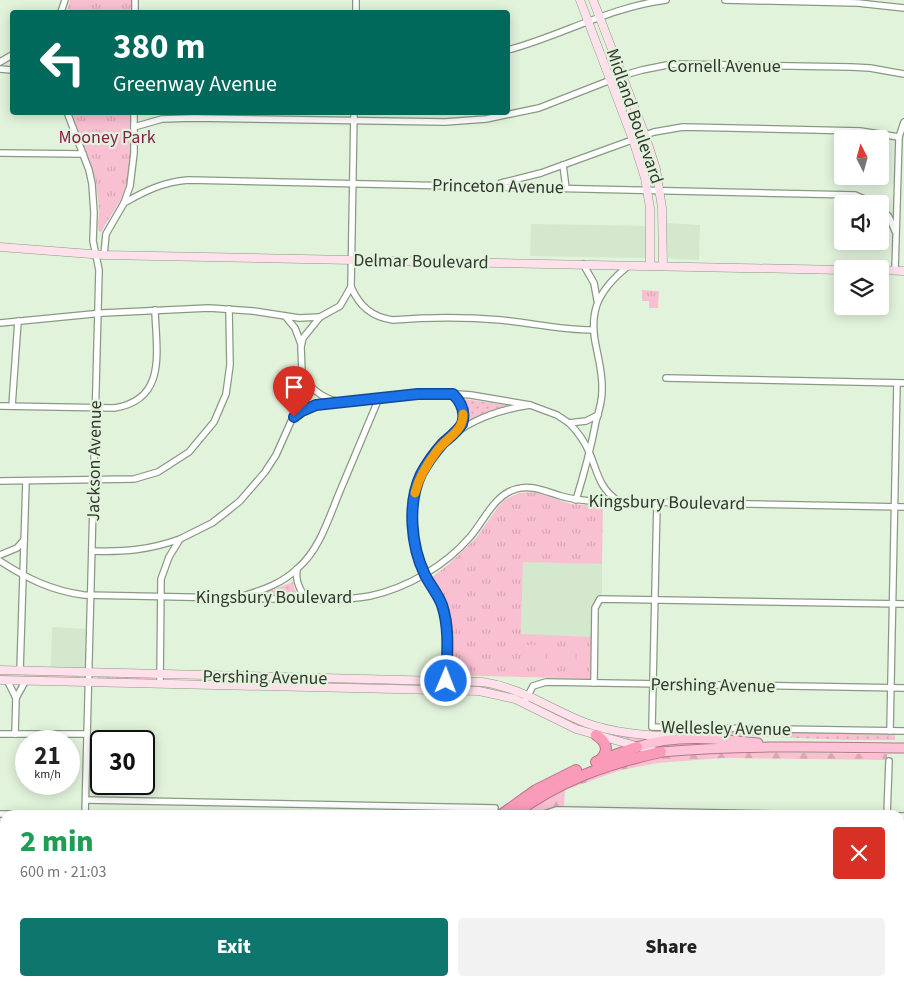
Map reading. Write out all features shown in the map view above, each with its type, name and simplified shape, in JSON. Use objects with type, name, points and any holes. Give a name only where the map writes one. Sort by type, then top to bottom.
[{"type":"highway","points":[[596,735],[605,742],[607,748],[599,761]]},
{"type":"highway","points":[[502,810],[549,783],[637,747]]},
{"type":"highway","points":[[520,810],[544,794],[587,773],[626,760],[660,752]]},
{"type":"main road","name":"Midland Boulevard","points":[[580,0],[641,162],[648,190],[651,224],[650,265]]},
{"type":"main road","name":"Midland Boulevard","points":[[593,0],[645,135],[660,190],[663,266]]},
{"type":"main road","name":"Delmar Boulevard","points":[[0,247],[100,255],[834,270]]},
{"type":"main road","points":[[889,271],[904,271]]},
{"type":"main road","name":"Pershing Avenue","points":[[0,670],[446,681],[494,684],[525,699],[604,728],[627,733],[682,738]]},
{"type":"main road","name":"Pershing Avenue","points":[[4,680],[446,690],[491,693],[525,699],[561,722],[596,735],[660,752]]},
{"type":"main road","points":[[637,747],[663,740],[682,738],[798,747]]},
{"type":"main road","points":[[660,752],[798,747],[904,748]]},
{"type":"street","points":[[510,49],[633,6],[666,0]]},
{"type":"street","points":[[725,0],[858,2],[904,8]]},
{"type":"street","name":"Cornell Avenue","points":[[510,114],[539,108],[621,76],[659,66],[684,64],[851,67],[904,74]]},
{"type":"street","name":"Jackson Avenue","points":[[68,115],[92,184],[93,241],[100,255],[85,810]]},
{"type":"street","points":[[100,255],[106,234],[124,203],[133,171],[134,115]]},
{"type":"street","points":[[354,115],[351,287],[366,310],[385,319],[393,320],[458,317],[504,320],[554,328],[593,330]]},
{"type":"street","name":"Cornell Avenue","points":[[134,127],[162,119],[445,122],[486,119],[505,115]]},
{"type":"street","points":[[895,271],[899,137],[904,122]]},
{"type":"street","points":[[478,185],[519,180],[645,135],[672,128],[860,131],[899,137]]},
{"type":"street","points":[[0,153],[83,154]]},
{"type":"street","points":[[563,165],[566,188]]},
{"type":"street","name":"Princeton Avenue","points":[[124,203],[161,184],[176,181],[478,185],[855,195]]},
{"type":"street","points":[[889,217],[896,233]]},
{"type":"street","points":[[576,500],[601,406],[602,381],[593,330],[597,296],[594,283],[583,264]]},
{"type":"street","points":[[597,302],[607,286],[629,265]]},
{"type":"street","points":[[92,550],[136,551],[162,545],[180,539],[212,523],[240,501],[276,455],[294,417],[302,373],[302,344],[307,331],[320,317],[340,306],[351,287]]},
{"type":"street","points":[[0,323],[98,314],[209,308],[308,319],[320,317]]},
{"type":"street","points":[[0,480],[134,479],[158,472],[189,452],[214,422],[226,394],[230,365],[229,309]]},
{"type":"street","points":[[0,406],[114,408],[130,403],[145,393],[155,376],[157,366],[155,310]]},
{"type":"street","points":[[285,316],[295,328],[302,344]]},
{"type":"street","points":[[12,406],[18,321]]},
{"type":"street","points":[[302,373],[310,386],[317,392],[338,402]]},
{"type":"street","points":[[666,378],[904,384]]},
{"type":"street","points":[[890,731],[897,384]]},
{"type":"street","points":[[294,417],[308,408],[338,402],[418,394],[453,394],[504,399],[530,405],[557,415],[578,432],[590,453],[598,479],[618,502]]},
{"type":"street","points":[[453,394],[460,402],[463,412],[463,420],[459,429]]},
{"type":"street","points":[[239,598],[278,583],[297,569],[318,543],[379,398]]},
{"type":"street","points":[[446,690],[446,620],[441,603],[418,557],[413,529],[413,500],[421,474],[429,461],[442,444],[459,429],[484,416],[502,410],[530,405]]},
{"type":"street","points":[[569,423],[586,421],[598,415]]},
{"type":"street","points":[[20,671],[26,481]]},
{"type":"street","name":"Kingsbury Boulevard","points":[[0,560],[23,575],[55,589],[91,596],[307,600],[353,599],[390,590],[440,565],[470,538],[501,497],[510,491],[523,487],[535,488],[576,500],[904,507]]},
{"type":"street","name":"Wellesley Avenue","points":[[657,502],[653,728],[904,731]]},
{"type":"street","points":[[160,683],[160,596],[164,569],[180,539]]},
{"type":"street","points":[[0,555],[17,548],[24,540]]},
{"type":"street","points":[[297,569],[298,587],[307,600]]},
{"type":"street","points":[[594,683],[596,608],[600,598],[904,604]]},
{"type":"street","points":[[4,680],[16,698]]},
{"type":"street","points":[[15,730],[16,698],[26,680]]},
{"type":"street","name":"Pershing Avenue","points":[[525,699],[533,686],[541,682],[904,688]]},
{"type":"street","points":[[0,734],[15,734]]},
{"type":"street","points":[[80,734],[87,734]]},
{"type":"street","points":[[887,810],[889,761]]},
{"type":"street","points":[[86,800],[397,810]]},
{"type":"shaded area","points":[[666,223],[700,225],[699,260],[668,257]]},
{"type":"shaded area","points":[[531,224],[648,226],[648,257],[530,256]]},
{"type":"shaded area","points":[[523,561],[602,564],[602,594],[597,597],[594,603],[593,637],[521,635]]},
{"type":"shaded area","points":[[52,627],[86,629],[85,667],[51,667]]},
{"type":"green space","points":[[70,0],[133,0],[133,10],[68,10]]},
{"type":"green space","name":"Mooney Park","points":[[73,115],[131,115],[131,154],[126,184],[123,194],[100,232],[98,228],[99,209],[96,182]]},
{"type":"green space","points":[[642,290],[659,291],[658,308],[649,308],[649,301],[642,301]]},
{"type":"green space","points":[[464,399],[511,406],[492,411],[469,422]]},
{"type":"green space","points":[[535,492],[571,504],[603,506],[602,564],[523,562],[521,634],[593,637],[592,678],[452,675],[450,667],[451,630],[448,613],[432,577],[448,565],[476,538],[506,499],[519,493]]},
{"type":"green space","points":[[293,582],[295,590],[300,595],[262,594]]},
{"type":"green space","points":[[526,645],[535,645],[534,664],[525,664]]},
{"type":"green space","points":[[537,645],[546,646],[545,665],[536,664]]},
{"type":"green space","points":[[548,646],[557,646],[556,665],[547,665]]},
{"type":"green space","points":[[566,647],[574,647],[574,666],[565,666]]},
{"type":"green space","points":[[577,647],[585,647],[585,667],[576,666]]},
{"type":"green space","points":[[0,674],[78,676],[81,678],[0,677]]},
{"type":"green space","points":[[98,677],[153,677],[154,679],[98,680]]},
{"type":"green space","points":[[222,678],[440,685],[438,687],[221,683]]},
{"type":"green space","points":[[453,684],[487,686],[520,697],[495,690],[454,687]]},
{"type":"green space","points":[[530,701],[568,718],[648,739],[636,743],[578,726]]},
{"type":"green space","points":[[650,731],[895,734],[895,740],[844,740]]},
{"type":"green space","points":[[677,741],[744,744],[654,748],[649,746]]},
{"type":"green space","points":[[735,752],[887,754],[887,760],[723,758],[658,763],[621,770],[565,790],[564,807],[547,810],[525,810],[576,780],[657,756]]},
{"type":"green space","points":[[524,791],[524,794],[502,810],[498,810]]},
{"type":"slow traffic","points":[[415,493],[421,474],[442,444],[459,429],[462,424],[463,414]]},
{"type":"route","points":[[294,417],[316,405],[338,402],[443,393],[453,394],[458,398],[463,412],[462,424],[442,444],[429,461],[421,474],[413,500],[413,529],[418,557],[441,603],[446,620],[446,681]]}]
